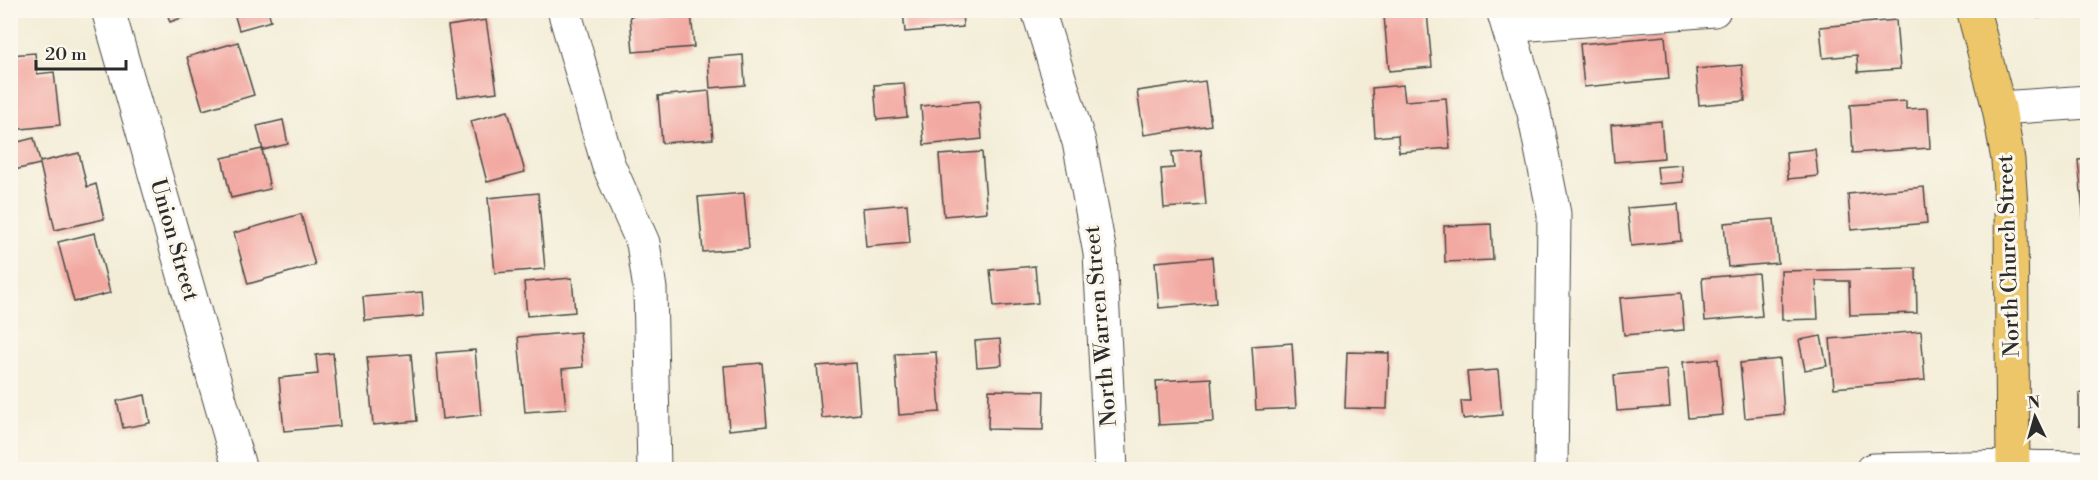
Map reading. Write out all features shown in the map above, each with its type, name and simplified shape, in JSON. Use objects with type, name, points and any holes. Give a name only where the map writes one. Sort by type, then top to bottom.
[{"type":"main road","name":"North Church Street","points":[[1973,10],[1999,108],[2008,160],[2011,206],[2013,468]]},
{"type":"street","name":"Union Street","points":[[108,10],[240,470]]},
{"type":"street","points":[[564,10],[608,164],[643,243],[650,289],[654,470]]},
{"type":"street","name":"North Warren Street","points":[[1038,10],[1079,142],[1100,253],[1112,470]]},
{"type":"street","points":[[1551,470],[1554,214],[1534,113],[1506,18],[1714,10]]},
{"type":"street","points":[[1999,108],[2088,102]]},
{"type":"street","points":[[1872,470],[2088,468]]},
{"type":"building","points":[[166,10],[201,10],[201,11],[170,22]]},
{"type":"building","points":[[233,10],[268,10],[271,21],[239,30]]},
{"type":"building","points":[[903,10],[962,10],[963,27],[905,32]]},
{"type":"building","points":[[1101,10],[1115,10],[1115,11],[1102,15]]},
{"type":"building","points":[[2036,10],[2074,10],[2074,12],[2038,18]]},
{"type":"building","points":[[691,11],[694,47],[633,52],[630,16]]},
{"type":"building","points":[[1427,12],[1432,67],[1389,71],[1384,16]]},
{"type":"building","points":[[486,20],[497,92],[458,97],[448,26]]},
{"type":"building","points":[[1896,20],[1900,69],[1858,72],[1857,55],[1823,58],[1820,27]]},
{"type":"building","points":[[1665,36],[1669,79],[1584,87],[1580,44]]},
{"type":"building","points":[[238,42],[254,95],[203,110],[187,57]]},
{"type":"building","points":[[35,53],[37,74],[54,72],[60,125],[12,130],[10,55]]},
{"type":"building","points":[[743,55],[745,85],[710,88],[708,58]]},
{"type":"building","points":[[1742,65],[1745,101],[1699,105],[1696,69]]},
{"type":"building","points":[[1205,81],[1211,125],[1144,135],[1137,91]]},
{"type":"building","points":[[904,83],[907,117],[877,120],[874,85]]},
{"type":"building","points":[[1403,85],[1405,101],[1446,98],[1450,148],[1399,152],[1398,135],[1375,137],[1372,88]]},
{"type":"building","points":[[709,91],[713,139],[662,143],[658,96]]},
{"type":"building","points":[[979,101],[982,139],[924,145],[921,106]]},
{"type":"building","points":[[1906,101],[1906,109],[1928,108],[1930,148],[1853,153],[1850,105]]},
{"type":"building","points":[[508,111],[525,172],[487,182],[471,121]]},
{"type":"building","points":[[283,120],[288,144],[263,150],[257,126]]},
{"type":"building","points":[[1661,121],[1664,158],[1614,162],[1611,125]]},
{"type":"building","points":[[34,138],[40,162],[79,153],[87,187],[96,184],[104,219],[55,230],[40,164],[14,170],[10,155],[10,144]]},
{"type":"building","points":[[262,149],[270,189],[231,198],[222,158]]},
{"type":"building","points":[[1815,149],[1818,176],[1788,179],[1786,152]]},
{"type":"building","points":[[1201,150],[1206,205],[1164,208],[1161,169],[1174,168],[1172,152]]},
{"type":"building","points":[[982,152],[987,212],[944,216],[939,155]]},
{"type":"building","points":[[2088,159],[2088,222],[2084,222],[2078,160]]},
{"type":"building","points":[[1682,165],[1683,182],[1659,184],[1657,167]]},
{"type":"building","points":[[1924,187],[1927,223],[1851,230],[1848,194]]},
{"type":"building","points":[[538,193],[545,269],[495,273],[488,198]]},
{"type":"building","points":[[744,193],[749,248],[703,252],[698,197]]},
{"type":"building","points":[[907,204],[910,243],[866,247],[863,208]]},
{"type":"building","points":[[1678,204],[1681,241],[1631,246],[1627,208]]},
{"type":"building","points":[[301,214],[315,265],[248,284],[234,233]]},
{"type":"building","points":[[1774,219],[1778,263],[1728,267],[1724,223]]},
{"type":"building","points":[[1491,224],[1493,260],[1445,262],[1444,226]]},
{"type":"building","points":[[95,233],[110,293],[74,302],[58,242]]},
{"type":"building","points":[[1212,257],[1216,303],[1159,308],[1155,262]]},
{"type":"building","points":[[1035,266],[1038,303],[994,307],[990,270]]},
{"type":"building","points":[[1916,268],[1917,313],[1850,315],[1849,281],[1816,281],[1818,319],[1782,320],[1781,271]]},
{"type":"building","points":[[1758,273],[1762,316],[1705,321],[1702,278]]},
{"type":"building","points":[[572,278],[575,312],[527,316],[524,282]]},
{"type":"building","points":[[422,292],[424,316],[365,321],[363,297]]},
{"type":"building","points":[[1681,293],[1684,330],[1624,335],[1620,298]]},
{"type":"building","points":[[1921,331],[1925,380],[1834,388],[1830,339]]},
{"type":"building","points":[[580,332],[583,367],[562,369],[566,409],[525,412],[518,337]]},
{"type":"building","points":[[1821,336],[1827,366],[1805,370],[1799,340]]},
{"type":"building","points":[[1000,339],[1002,365],[977,367],[975,341]]},
{"type":"building","points":[[1292,343],[1296,408],[1256,410],[1252,346]]},
{"type":"building","points":[[475,350],[481,415],[442,419],[436,353]]},
{"type":"building","points":[[936,352],[940,412],[899,415],[895,354]]},
{"type":"building","points":[[1347,352],[1389,353],[1387,409],[1345,408]]},
{"type":"building","points":[[333,353],[340,426],[284,431],[279,378],[318,374],[316,355]]},
{"type":"building","points":[[411,354],[417,421],[373,425],[367,357]]},
{"type":"building","points":[[1718,359],[1723,415],[1688,418],[1683,362]]},
{"type":"building","points":[[1780,359],[1784,414],[1745,418],[1740,363]]},
{"type":"building","points":[[762,363],[767,426],[729,430],[724,366]]},
{"type":"building","points":[[856,363],[860,414],[822,418],[817,366]]},
{"type":"building","points":[[1498,370],[1502,415],[1463,419],[1461,401],[1470,401],[1467,372]]},
{"type":"building","points":[[1667,370],[1670,407],[1617,411],[1614,375]]},
{"type":"building","points":[[1211,378],[1214,422],[1159,425],[1156,381]]},
{"type":"building","points":[[989,390],[1044,391],[1043,430],[988,429]]},
{"type":"building","points":[[2079,393],[2088,394],[2088,426],[2079,426]]},
{"type":"building","points":[[145,395],[150,423],[123,428],[117,401]]}]
